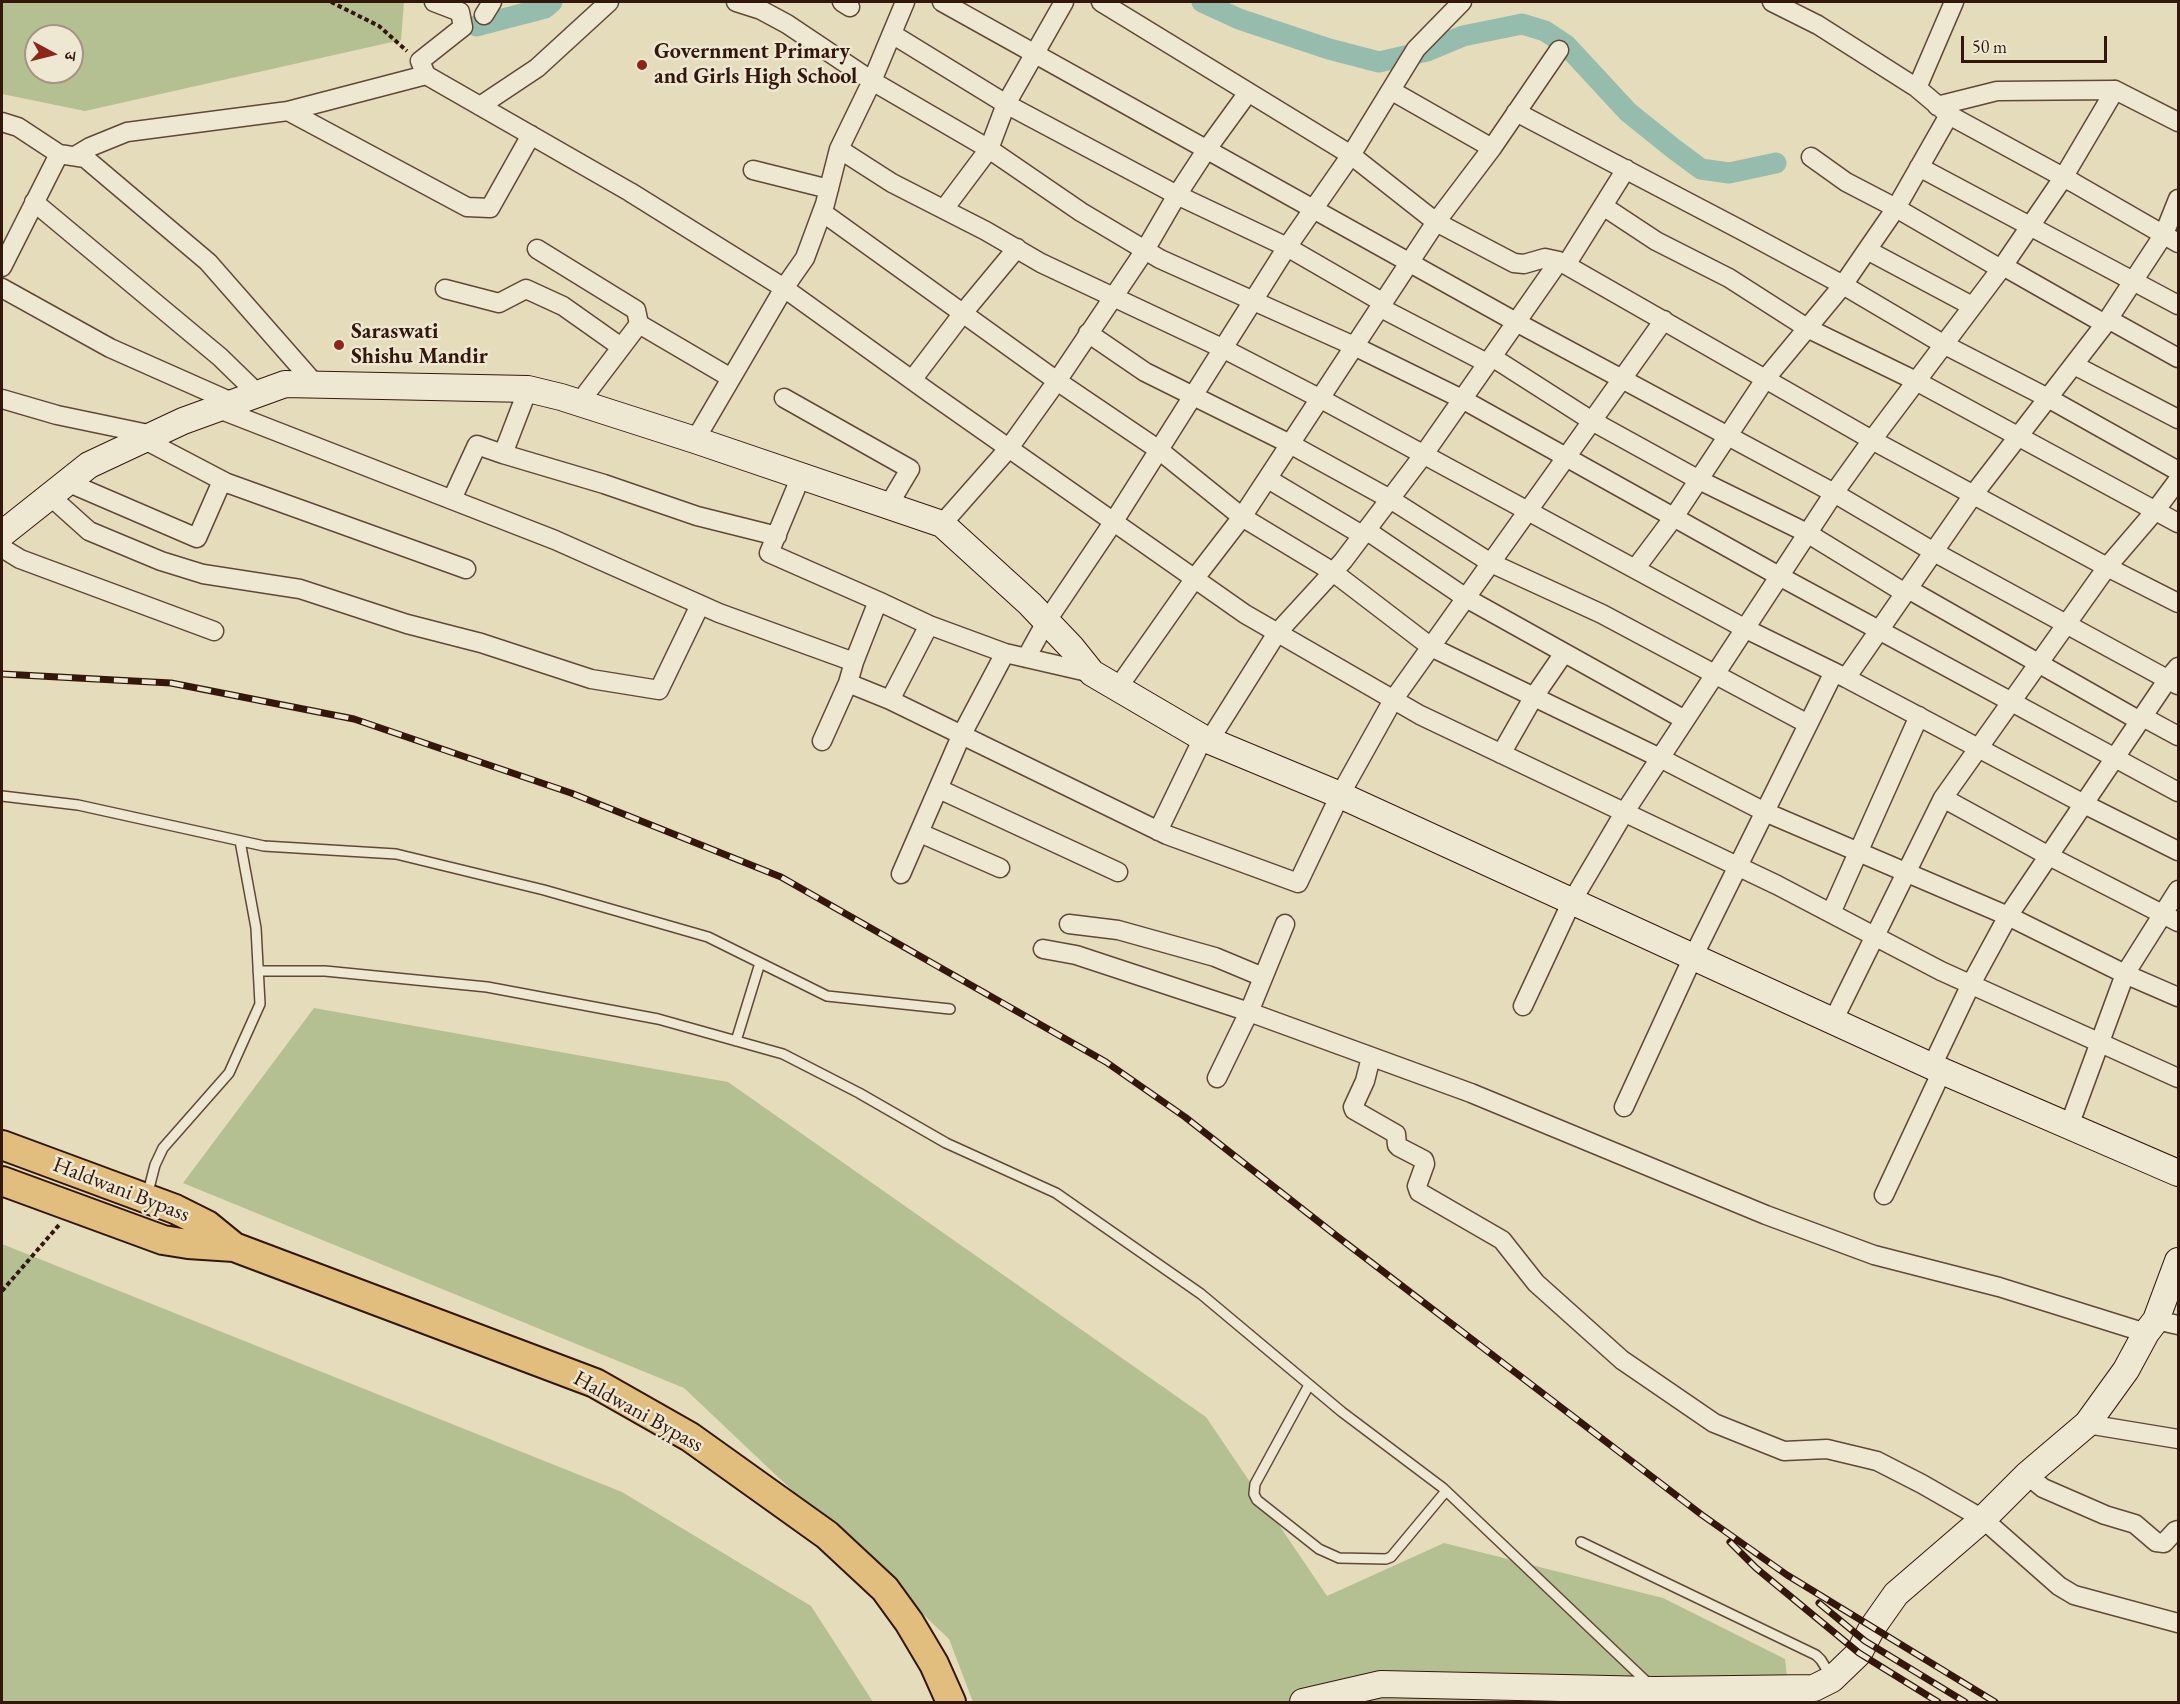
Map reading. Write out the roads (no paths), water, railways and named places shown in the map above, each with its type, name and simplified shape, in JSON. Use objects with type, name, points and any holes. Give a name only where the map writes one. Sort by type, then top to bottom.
[{"type":"main road","name":"Haldwani Bypass","points":[[2,1145],[175,1209],[207,1225],[234,1247]]},
{"type":"main road","name":"Haldwani Bypass","points":[[2,1181],[163,1240],[234,1247],[595,1383],[690,1437],[827,1535],[885,1589],[909,1622],[934,1664],[951,1702]]},
{"type":"street","points":[[2,267],[34,202],[67,155],[127,132],[288,111],[423,68],[463,27],[460,12],[434,2]]},
{"type":"street","points":[[480,106],[537,68],[609,2]]},
{"type":"street","points":[[736,2],[761,10],[787,24],[872,81],[989,149],[1082,212],[1160,259],[1354,346],[1462,399],[1779,576],[2178,792]]},
{"type":"street","points":[[694,440],[784,288],[805,258],[822,212],[839,149],[872,81],[905,2]]},
{"type":"street","points":[[942,2],[1621,380],[1834,493],[1934,552],[2175,677],[2141,719],[2008,916],[1971,984],[1884,1196]]},
{"type":"street","points":[[944,209],[989,149],[1006,104],[1064,2]]},
{"type":"street","points":[[1101,2],[1187,54],[1247,94],[1351,155],[1436,222],[1514,263],[1524,264],[1545,258],[1563,263],[1872,440],[2178,603]]},
{"type":"street","points":[[1026,658],[1046,622],[1114,522],[1287,247],[1351,155],[1414,54],[1462,2]]},
{"type":"street","points":[[1917,88],[1954,2]]},
{"type":"street","points":[[1783,4],[1917,88],[1943,111],[2171,239]]},
{"type":"street","points":[[892,34],[1006,104],[1177,195],[1287,247],[1380,304],[1489,360],[1592,421],[1699,480],[1807,533],[1906,591],[2141,719],[2178,736]]},
{"type":"street","points":[[1117,688],[1195,578],[1242,517],[1409,261],[1559,50]]},
{"type":"street","points":[[423,68],[480,106],[630,192],[784,288],[1245,614],[1393,700],[1737,866],[1971,984],[2178,1078]]},
{"type":"street","points":[[1523,1006],[1572,901],[1624,813],[1834,493],[1943,344],[2002,268],[2064,178],[2115,90]]},
{"type":"street","points":[[1635,569],[1674,517],[1766,378],[1842,285],[1896,208],[1919,167],[1943,111],[1997,91],[2115,90],[2178,122]]},
{"type":"street","points":[[1392,91],[1492,147]]},
{"type":"street","points":[[942,524],[1009,448],[1058,381],[1145,250],[1207,149],[1247,94]]},
{"type":"street","points":[[288,111],[467,207],[490,208],[531,135]]},
{"type":"street","points":[[1516,112],[1842,285],[1943,344],[2048,398],[2178,471]]},
{"type":"street","points":[[2,122],[18,127],[67,155],[85,158],[208,262],[316,385]]},
{"type":"street","points":[[839,149],[892,183],[1041,262],[1224,349],[1321,399],[1744,628],[1840,675],[2178,851]]},
{"type":"street","points":[[1810,157],[1846,182],[2002,268],[2178,358]]},
{"type":"street","points":[[1919,167],[2178,305]]},
{"type":"street","points":[[1158,831],[1206,740],[1278,633],[1333,572],[1424,454],[1516,322],[1563,263],[1626,169]]},
{"type":"street","points":[[753,170],[829,189]]},
{"type":"street","points":[[1624,1107],[1693,957],[1808,724],[1840,675],[1880,629],[1973,495],[2107,321],[2133,281],[2171,239],[2178,199]]},
{"type":"street","points":[[34,202],[220,357],[258,394]]},
{"type":"street","points":[[1603,206],[1656,241],[1729,278],[1808,328],[1916,381],[2178,523]]},
{"type":"street","points":[[822,212],[1058,381],[1159,450],[1242,517],[1333,572],[1431,647],[1660,758],[1765,812],[2008,916],[2125,974],[2178,997]]},
{"type":"street","points":[[912,380],[1017,248]]},
{"type":"street","points":[[537,249],[636,310],[639,324],[731,378]]},
{"type":"street","points":[[1867,250],[1972,306]]},
{"type":"street","points":[[2,288],[110,348],[226,406],[555,540],[700,605],[854,662]]},
{"type":"street","points":[[445,289],[499,303],[526,290],[563,306],[621,347]]},
{"type":"street","points":[[848,683],[890,700],[1158,831],[1298,883],[1340,795],[1393,700],[1664,320]]},
{"type":"street","points":[[579,403],[639,324]]},
{"type":"street","points":[[1088,333],[1145,372],[1290,444],[1390,499],[1491,563],[1602,614],[1808,724]]},
{"type":"street","points":[[2074,365],[2178,419]]},
{"type":"street","points":[[2,534],[89,465],[183,421],[285,384],[528,389],[694,440],[942,524],[1030,604],[1072,648],[1092,673]]},
{"type":"street","points":[[503,454],[528,389]]},
{"type":"street","points":[[784,398],[910,469],[888,506]]},
{"type":"street","points":[[2,399],[148,437],[222,481],[466,569]]},
{"type":"street","points":[[452,499],[477,445],[604,484],[697,516],[777,536]]},
{"type":"street","points":[[801,476],[768,553],[929,625],[1005,653],[1092,673],[1206,740],[1340,795],[1937,1068],[2178,1173]]},
{"type":"street","points":[[1268,479],[1364,533],[1466,598],[1685,720]]},
{"type":"street","points":[[1833,1021],[1943,798],[2108,567],[2178,480]]},
{"type":"street","points":[[58,489],[197,538],[222,481]]},
{"type":"street","points":[[58,489],[89,531],[161,561],[203,574],[300,589],[407,624],[481,643],[591,679],[659,690],[700,605]]},
{"type":"street","points":[[2,548],[30,563],[214,631]]},
{"type":"street","points":[[822,741],[848,683],[878,601]]},
{"type":"street","points":[[890,700],[929,625]]},
{"type":"street","points":[[901,874],[961,736],[1005,653]]},
{"type":"street","points":[[1501,754],[1533,698],[1564,653]]},
{"type":"street","points":[[1832,913],[1919,717]]},
{"type":"street","points":[[939,789],[1118,872]]},
{"type":"street","points":[[1943,798],[2049,856],[2171,918]]},
{"type":"street","points":[[920,833],[1000,868]]},
{"type":"street","points":[[2069,1126],[2125,974],[2171,918],[2178,891]]},
{"type":"street","points":[[1069,924],[1118,930],[1215,957],[1263,977]]},
{"type":"street","points":[[1217,1078],[1249,1012],[1286,924]]},
{"type":"street","points":[[1043,949],[1076,955],[1249,1012],[1471,1093],[1766,1215],[1874,1255],[2160,1326]]},
{"type":"street","points":[[1371,1057],[1365,1081],[1353,1107],[1354,1110],[1396,1134],[1400,1147],[1425,1162],[1417,1186],[1419,1192],[1502,1240],[1536,1283],[1622,1360],[1714,1423],[1784,1451],[1827,1449],[1877,1461],[1983,1519],[2066,1591],[2074,1595],[2178,1623]]},
{"type":"street","points":[[1303,1702],[1381,1684],[1654,1690],[1814,1688],[1832,1679],[1859,1653],[1868,1634],[1896,1594],[1983,1519],[2027,1475],[2087,1424],[2160,1326],[2173,1286],[2178,1261]]},
{"type":"street","points":[[2087,1424],[2178,1438]]},
{"type":"street","points":[[2027,1475],[2043,1488],[2104,1515],[2134,1524],[2156,1542],[2164,1543],[2178,1530]]},
{"type":"lane","points":[[2,796],[78,805],[264,846],[396,854],[544,890],[708,937],[827,996],[950,1009]]},
{"type":"lane","points":[[147,1198],[154,1165],[164,1148],[229,1073],[260,1004],[256,928],[240,841]]},
{"type":"lane","points":[[736,1041],[760,963]]},
{"type":"lane","points":[[258,971],[325,971],[487,987],[658,1019],[783,1054],[859,1093],[946,1143],[1056,1192],[1201,1294],[1342,1412],[1446,1491],[1654,1690]]},
{"type":"lane","points":[[1309,1385],[1255,1484],[1254,1494],[1257,1500],[1319,1549],[1339,1558],[1386,1559],[1391,1557],[1446,1491]]},
{"type":"lane","points":[[1581,1542],[1816,1655],[1832,1679]]},
{"type":"waterway","points":[[476,26],[545,8],[552,2]]},
{"type":"waterway","points":[[1202,2],[1239,19],[1329,49],[1379,62],[1427,51],[1463,36],[1522,24],[1545,31],[1566,45],[1628,112],[1701,169],[1729,173],[1776,163]]},
{"type":"railway","points":[[2,674],[171,683],[354,719],[571,793],[781,877],[1106,1062],[1185,1117],[1702,1515],[1787,1575],[1995,1702]]},
{"type":"railway","points":[[1730,1542],[1756,1568],[1859,1653],[1938,1702]]},
{"type":"railway","points":[[1819,1603],[1865,1641],[1965,1702]]},
{"type":"place","name":"Government Primary and Girls High School","points":[[642,65]]},
{"type":"place","name":"Saraswati Shishu Mandir","points":[[339,345]]}]
